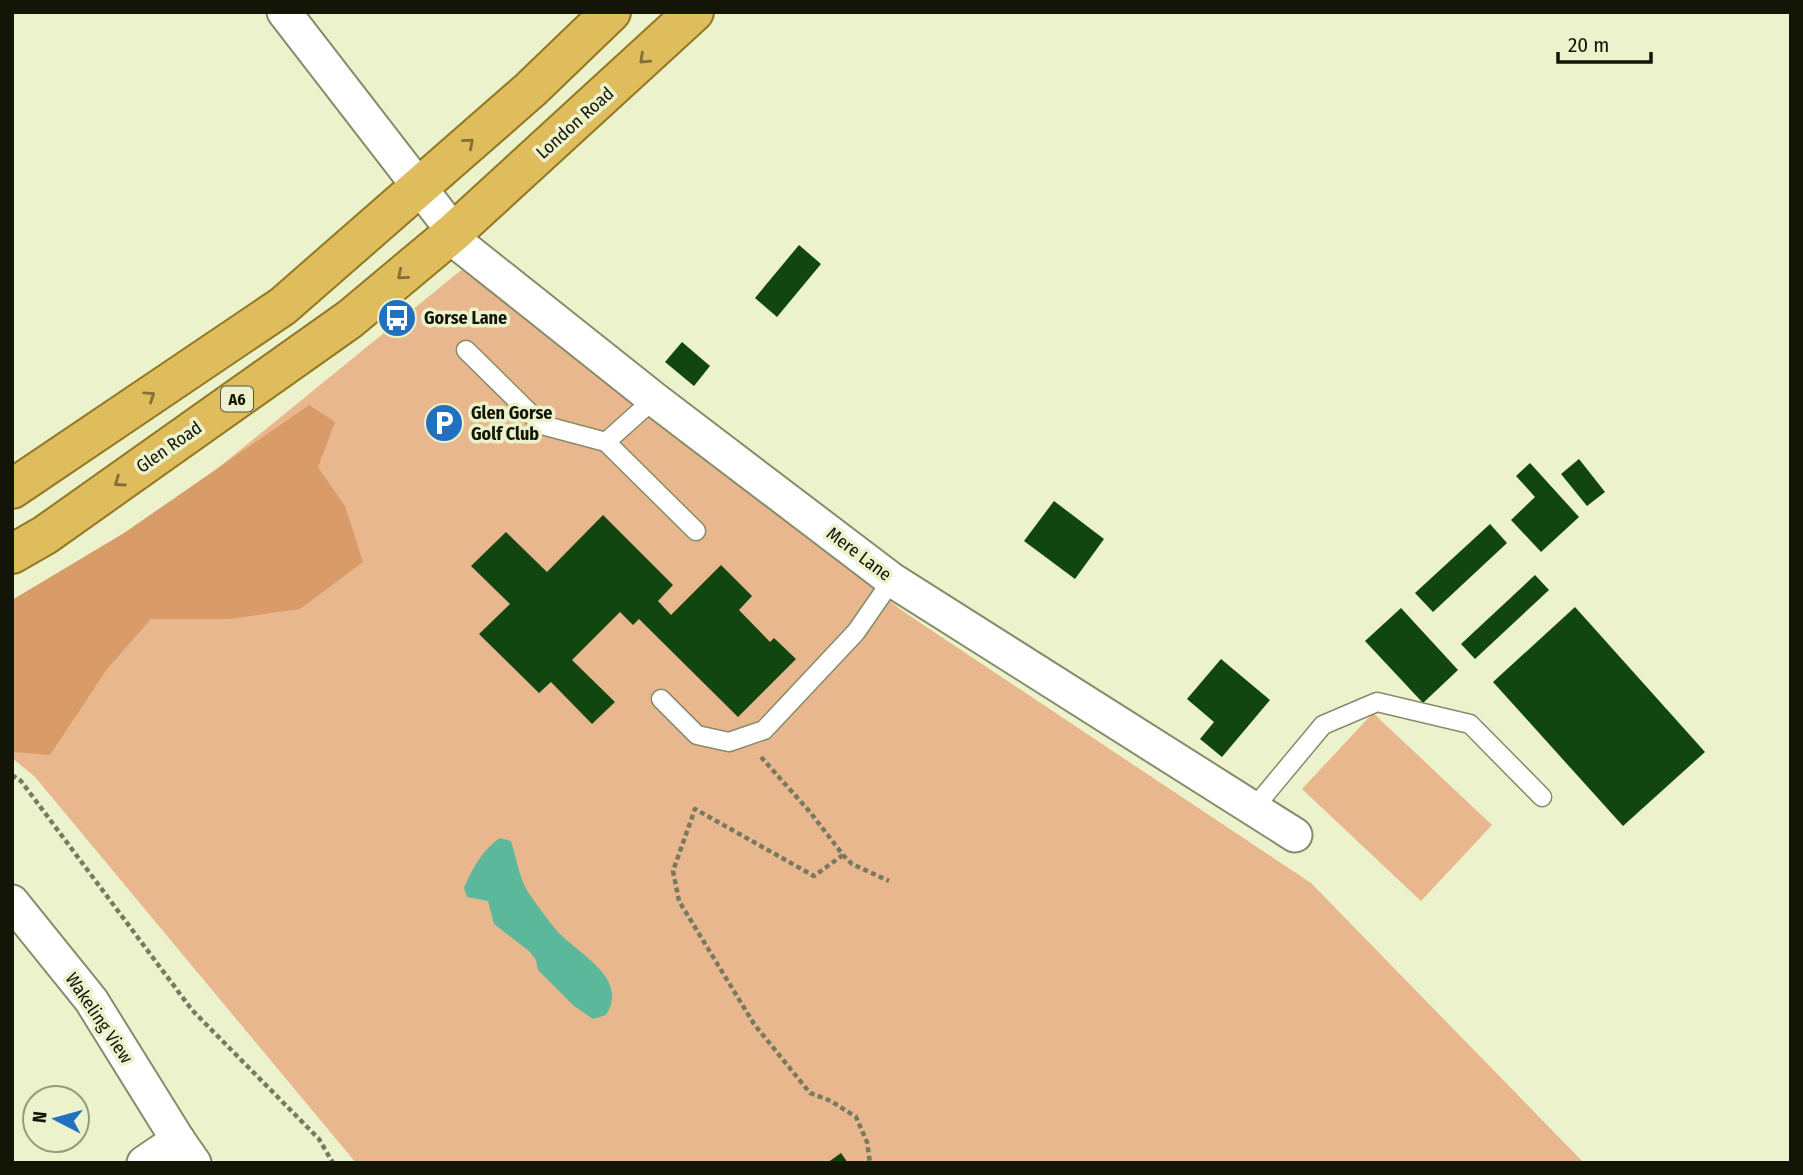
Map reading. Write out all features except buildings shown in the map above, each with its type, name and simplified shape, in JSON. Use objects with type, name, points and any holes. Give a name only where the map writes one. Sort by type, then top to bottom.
[{"type":"highway","points":[[12,489],[283,306],[530,90],[611,12]]},
{"type":"highway","name":"London Road","points":[[454,232],[694,12]]},
{"type":"highway","name":"Glen Road","points":[[12,554],[45,535],[350,319],[454,232]]},
{"type":"street","points":[[284,12],[454,232]]},
{"type":"street","name":"Mere Lane","points":[[454,232],[459,244],[654,399],[892,580],[1295,835]]},
{"type":"street","name":"Wakeling View","points":[[12,902],[92,1000],[186,1152],[144,1163]]},
{"type":"lane","points":[[466,350],[542,425],[606,442],[696,531]]},
{"type":"lane","points":[[606,442],[654,399]]},
{"type":"lane","points":[[661,699],[697,736],[729,742],[764,730],[856,632],[892,580]]},
{"type":"lane","points":[[1253,808],[1323,726],[1377,702],[1470,724],[1542,797]]},
{"type":"path","points":[[758,754],[852,864],[889,881]]},
{"type":"path","points":[[12,775],[21,781],[192,1010],[319,1139],[333,1163]]},
{"type":"path","points":[[843,855],[814,876],[695,809],[674,871],[679,901],[754,1024],[810,1093],[831,1101],[856,1117],[867,1142],[870,1163]]},
{"type":"shaded area","name":"Glen Gorse Golf Club","points":[[465,267],[904,612],[1311,883],[1584,1163],[356,1163],[35,777],[12,758],[12,610],[148,525]]},
{"type":"shaded area","points":[[309,405],[335,422],[318,467],[345,506],[363,562],[300,609],[229,619],[151,619],[107,669],[50,755],[12,752],[12,600],[124,533]]},
{"type":"shaded area","points":[[1373,713],[1492,825],[1421,901],[1302,789]]},
{"type":"shaded area","points":[[500,838],[511,841],[525,886],[546,917],[557,931],[607,978],[612,1002],[606,1015],[593,1019],[574,1006],[538,970],[536,960],[529,951],[494,924],[488,901],[467,897],[464,888],[474,867],[488,848]]},
{"type":"place","name":"Gorse Lane","points":[[397,318]]},
{"type":"place","name":"Glen Gorse Golf Club","points":[[444,423]]}]
